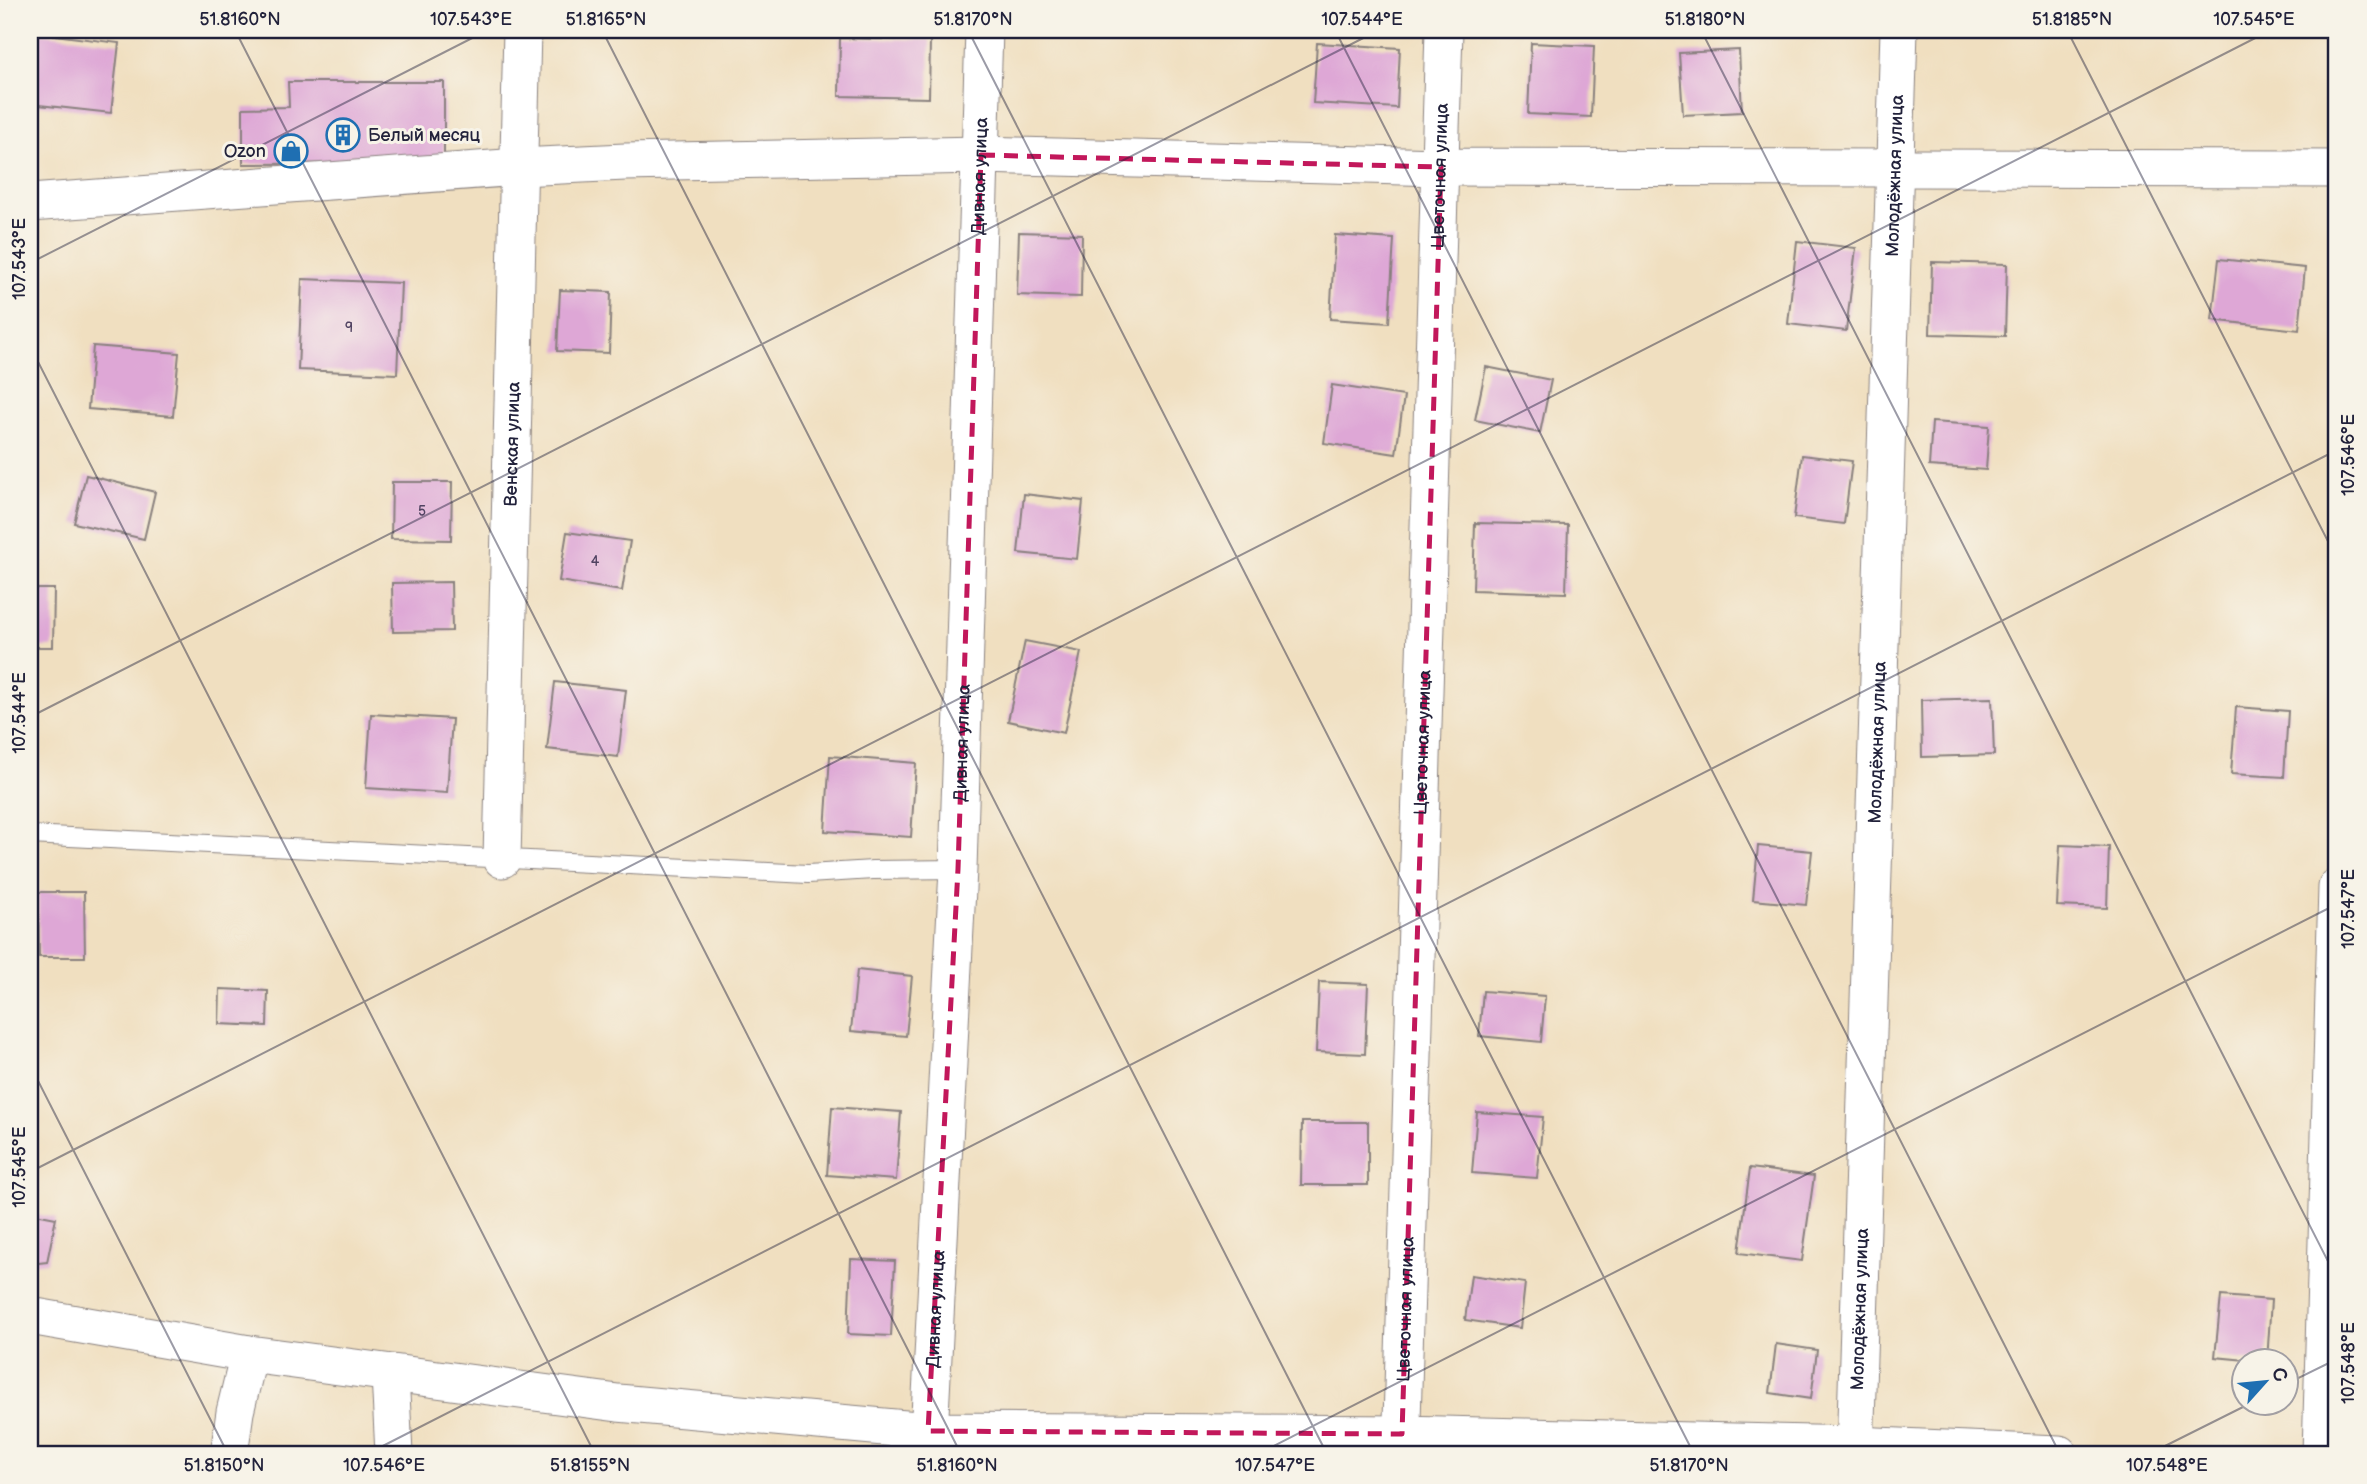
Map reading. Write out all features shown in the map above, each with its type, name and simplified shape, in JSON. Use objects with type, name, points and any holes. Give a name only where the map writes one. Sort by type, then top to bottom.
[{"type":"street","name":"Венская улица","points":[[502,859],[522,30]]},
{"type":"street","name":"Дивная улица","points":[[928,1442],[958,869],[984,30]]},
{"type":"street","name":"Цветочная улица","points":[[1401,1444],[1444,30]]},
{"type":"street","name":"Молодёжная улица","points":[[1855,1450],[1899,30]]},
{"type":"street","points":[[30,203],[519,167],[625,162],[981,155],[1441,167],[2337,169]]},
{"type":"street","points":[[2321,1454],[2337,887]]},
{"type":"street","points":[[30,1317],[249,1354],[390,1374],[928,1442],[1401,1444],[2059,1454]]},
{"type":"street","points":[[229,1454],[249,1354]]},
{"type":"street","points":[[390,1374],[394,1454]]},
{"type":"lane","points":[[30,835],[808,874],[958,869]]},
{"type":"highlighted area","points":[[981,155],[1441,167],[1402,1434],[928,1431],[958,869]]},
{"type":"building","points":[[30,32],[119,43],[111,113],[30,104]]},
{"type":"building","points":[[840,38],[930,40],[929,98],[839,96]]},
{"type":"building","points":[[1317,43],[1400,48],[1397,108],[1313,103]]},
{"type":"building","points":[[1531,43],[1594,46],[1591,117],[1528,114]]},
{"type":"building","points":[[1739,50],[1742,112],[1683,115],[1679,53]]},
{"type":"building","name":"Белый месяц","points":[[288,82],[444,82],[444,163],[243,164],[243,108],[289,107]]},
{"type":"building","points":[[1019,232],[1082,234],[1081,297],[1017,295]]},
{"type":"building","points":[[1335,235],[1394,239],[1389,323],[1330,319]]},
{"type":"building","points":[[1797,241],[1856,248],[1846,331],[1788,324]]},
{"type":"building","points":[[2219,259],[2305,268],[2299,330],[2212,320]]},
{"type":"building","points":[[1932,262],[2007,264],[2005,336],[1930,334]]},
{"type":"building","points":[[302,279],[401,283],[397,374],[298,370]]},
{"type":"building","points":[[560,290],[611,292],[609,353],[557,351]]},
{"type":"building","points":[[93,346],[179,353],[173,416],[88,409]]},
{"type":"building","points":[[1486,367],[1551,380],[1540,433],[1475,420]]},
{"type":"building","points":[[1332,385],[1404,396],[1396,454],[1324,443]]},
{"type":"building","points":[[1932,422],[1989,426],[1986,470],[1929,466]]},
{"type":"building","points":[[1802,455],[1852,461],[1844,524],[1794,518]]},
{"type":"building","points":[[86,475],[155,492],[144,539],[74,523]]},
{"type":"building","points":[[392,482],[452,482],[451,540],[391,539]]},
{"type":"building","points":[[1024,494],[1083,501],[1077,559],[1018,553]]},
{"type":"building","points":[[1475,523],[1568,525],[1566,593],[1473,590]]},
{"type":"building","points":[[567,532],[630,541],[622,591],[559,581]]},
{"type":"building","points":[[451,582],[452,631],[393,632],[392,583]]},
{"type":"building","points":[[30,589],[54,589],[53,647],[30,647]]},
{"type":"building","points":[[1025,641],[1081,652],[1064,733],[1008,721]]},
{"type":"building","points":[[555,682],[626,690],[618,757],[547,749]]},
{"type":"building","points":[[1992,698],[1994,755],[1922,757],[1921,700]]},
{"type":"building","points":[[2236,707],[2288,711],[2284,777],[2231,774]]},
{"type":"building","points":[[371,714],[452,719],[447,793],[366,788]]},
{"type":"building","points":[[830,756],[916,763],[911,837],[825,831]]},
{"type":"building","points":[[2060,845],[2109,847],[2107,908],[2057,906]]},
{"type":"building","points":[[1758,846],[1812,851],[1806,905],[1753,900]]},
{"type":"building","points":[[38,892],[84,892],[85,957],[39,957]]},
{"type":"building","points":[[857,970],[912,976],[906,1036],[851,1031]]},
{"type":"building","points":[[1319,982],[1368,984],[1365,1054],[1316,1052]]},
{"type":"building","points":[[220,989],[268,991],[267,1026],[219,1024]]},
{"type":"building","points":[[1483,991],[1545,996],[1541,1042],[1479,1036]]},
{"type":"building","points":[[832,1107],[901,1112],[896,1180],[827,1175]]},
{"type":"building","points":[[1477,1112],[1543,1117],[1537,1178],[1472,1173]]},
{"type":"building","points":[[1302,1122],[1368,1122],[1368,1185],[1301,1185]]},
{"type":"building","points":[[1750,1168],[1814,1176],[1802,1261],[1739,1253]]},
{"type":"building","points":[[30,1213],[56,1218],[47,1262],[30,1264]]},
{"type":"building","points":[[851,1259],[895,1261],[891,1336],[848,1334]]},
{"type":"building","points":[[1471,1275],[1525,1283],[1520,1328],[1465,1320]]},
{"type":"building","points":[[2221,1296],[2271,1300],[2268,1348],[2230,1348],[2230,1358],[2215,1357]]},
{"type":"building","points":[[1776,1344],[1817,1350],[1811,1399],[1770,1393]]},
{"type":"place","name":"Белый месяц","points":[[343,135]]},
{"type":"place","name":"Ozon","points":[[291,151]]}]
